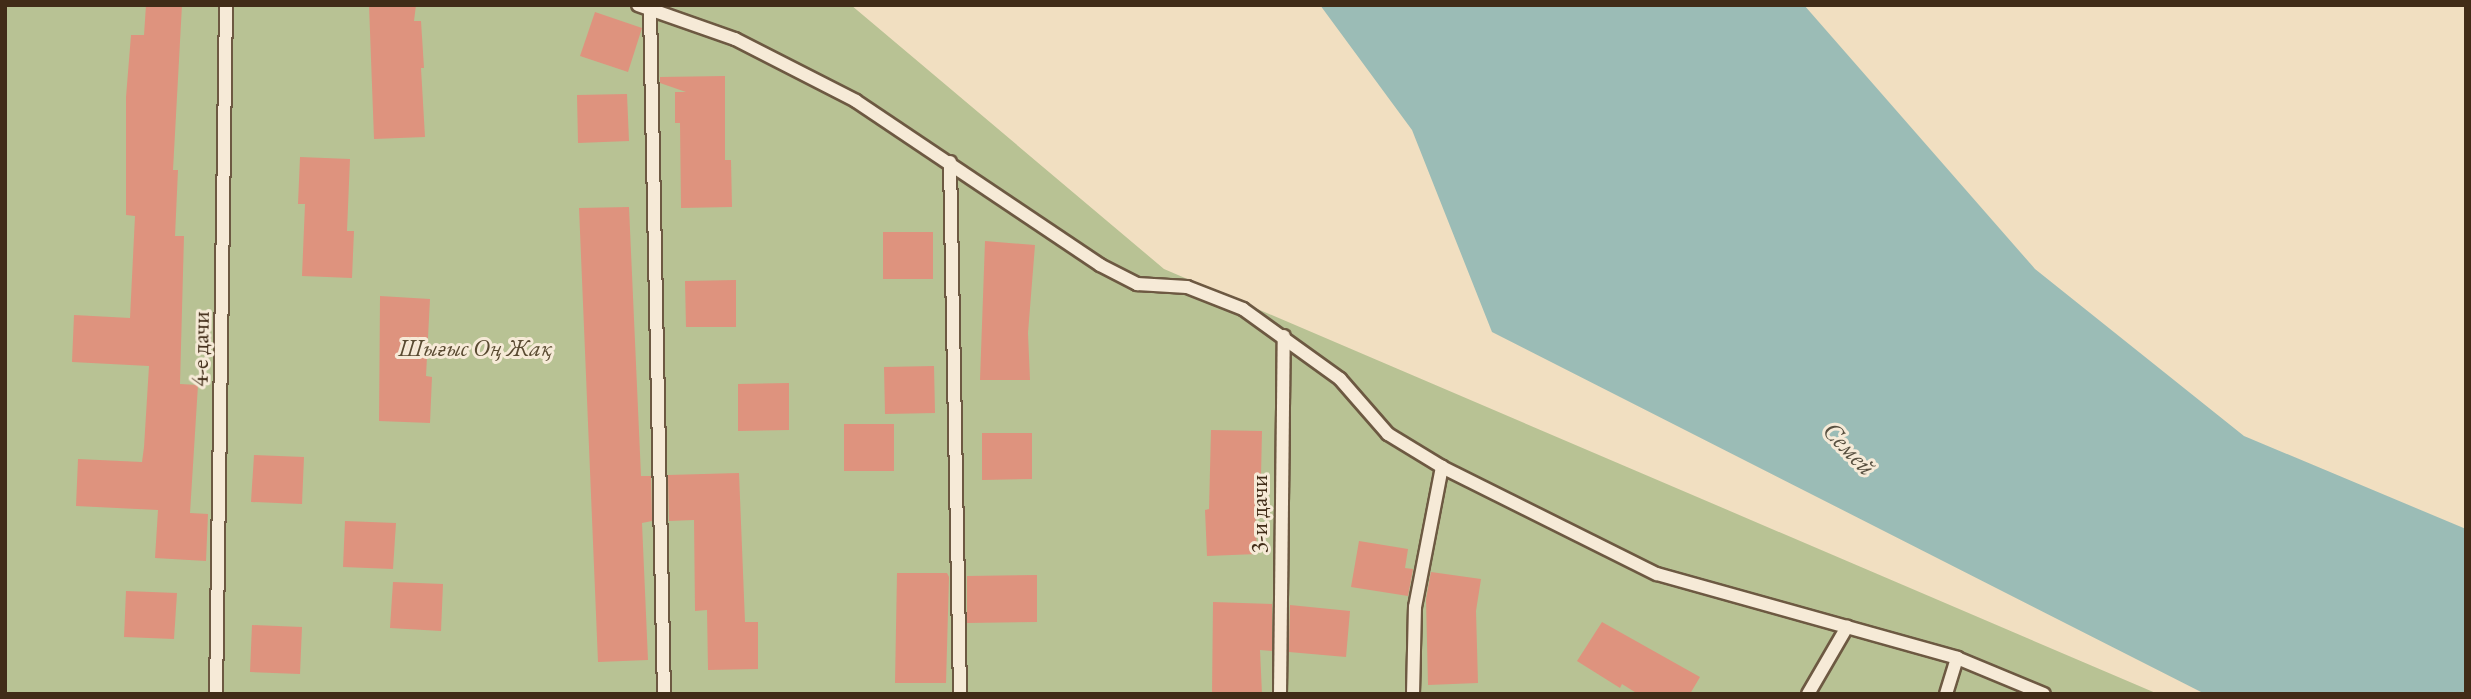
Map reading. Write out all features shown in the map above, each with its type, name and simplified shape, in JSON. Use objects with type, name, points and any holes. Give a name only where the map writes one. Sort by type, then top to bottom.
[{"type":"lane","name":"4-е дачи","points":[[216,694],[226,5]]},
{"type":"lane","points":[[664,694],[644,7],[735,38],[856,101],[1100,265],[1137,284],[1187,288],[1242,309],[1284,335],[1339,379],[1388,434],[1442,467],[1657,575],[1957,658],[2044,694]]},
{"type":"lane","points":[[950,162],[960,694]]},
{"type":"lane","name":"3-и дачи","points":[[1280,694],[1284,335]]},
{"type":"lane","points":[[1413,694],[1415,607],[1442,467]]},
{"type":"lane","points":[[1808,694],[1847,627]]},
{"type":"lane","points":[[1946,694],[1957,658]]},
{"type":"green space","name":"Шығыс Оң Жақ","points":[[5,5],[851,5],[1164,269],[2158,694],[5,694]]},
{"type":"water","name":"Семей","points":[[1320,5],[1804,5],[2035,269],[2244,436],[2466,529],[2466,694],[2205,694],[1492,332],[1412,130]]},
{"type":"building","points":[[146,5],[182,5],[173,170],[178,170],[175,236],[184,236],[180,384],[198,385],[190,513],[208,514],[206,561],[155,558],[158,510],[76,506],[78,459],[142,462],[149,366],[72,362],[74,315],[130,318],[135,216],[126,215],[126,97],[131,35],[144,35]]},
{"type":"building","points":[[369,5],[416,5],[414,21],[421,21],[425,137],[374,139]]},
{"type":"building","points":[[595,12],[642,28],[628,72],[580,56]]},
{"type":"building","points":[[725,76],[725,160],[731,160],[732,207],[681,208],[680,123],[675,123],[675,92],[686,92],[660,83],[660,77]]},
{"type":"building","points":[[627,94],[629,141],[578,143],[577,95]]},
{"type":"building","points":[[300,157],[350,159],[347,231],[354,231],[352,278],[302,276],[305,204],[298,204]]},
{"type":"building","points":[[629,207],[641,476],[651,476],[652,521],[642,523],[648,660],[598,662],[579,208]]},
{"type":"building","points":[[883,232],[933,232],[933,279],[883,279]]},
{"type":"building","points":[[985,241],[1035,245],[1028,333],[1030,380],[980,380]]},
{"type":"building","points":[[736,280],[736,327],[686,327],[685,281]]},
{"type":"building","points":[[380,296],[430,299],[426,376],[432,377],[430,423],[379,421]]},
{"type":"building","points":[[934,366],[935,413],[885,414],[884,367]]},
{"type":"building","points":[[789,383],[789,430],[738,431],[738,384]]},
{"type":"building","points":[[844,424],[894,424],[894,471],[844,471]]},
{"type":"building","points":[[1211,430],[1262,431],[1261,477],[1254,477],[1257,554],[1207,556],[1205,510],[1209,509]]},
{"type":"building","points":[[982,433],[1032,433],[1032,479],[982,480]]},
{"type":"building","points":[[254,455],[304,457],[302,504],[251,502]]},
{"type":"building","points":[[739,473],[745,622],[758,622],[758,669],[708,670],[707,610],[695,611],[694,520],[669,521],[668,475]]},
{"type":"building","points":[[345,521],[396,523],[393,569],[343,567]]},
{"type":"building","points":[[1359,541],[1408,549],[1405,568],[1413,569],[1408,596],[1351,587]]},
{"type":"building","points":[[1431,572],[1481,579],[1476,611],[1478,683],[1428,685],[1426,599]]},
{"type":"building","points":[[897,573],[947,573],[949,577],[946,683],[895,683]]},
{"type":"building","points":[[1037,575],[1037,622],[967,623],[967,576]]},
{"type":"building","points":[[393,582],[443,584],[441,631],[390,628]]},
{"type":"building","points":[[126,591],[177,593],[174,639],[124,637]]},
{"type":"building","points":[[1213,602],[1272,604],[1272,651],[1260,650],[1262,694],[1212,694]]},
{"type":"building","points":[[1290,605],[1350,611],[1346,657],[1289,652]]},
{"type":"building","points":[[1602,622],[1700,677],[1690,694],[1638,694],[1622,684],[1620,688],[1577,661]]},
{"type":"building","points":[[252,625],[302,627],[300,674],[250,672]]}]
